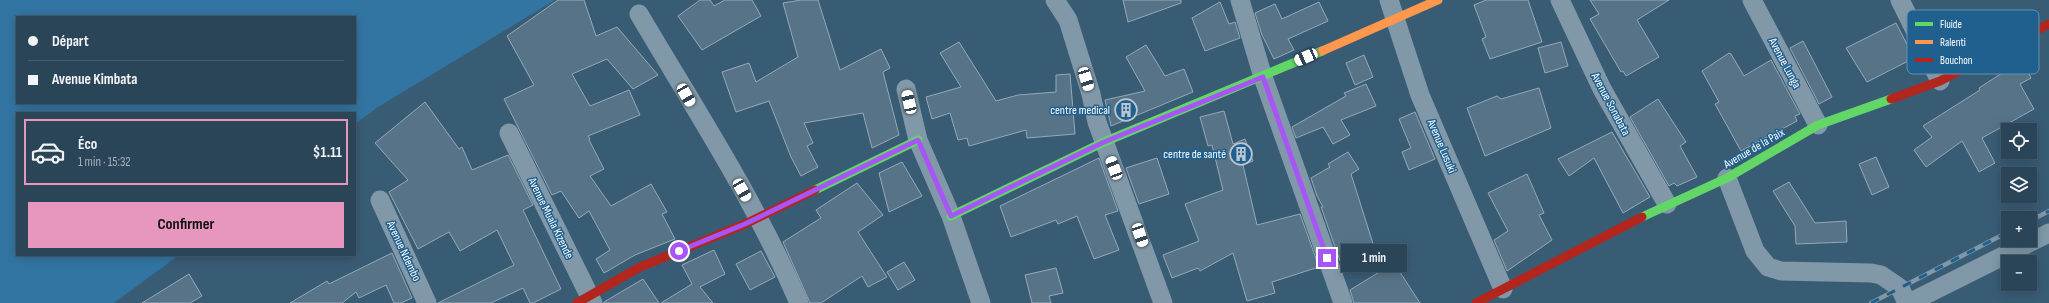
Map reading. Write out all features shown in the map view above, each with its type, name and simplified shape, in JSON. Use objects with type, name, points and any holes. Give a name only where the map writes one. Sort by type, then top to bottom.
[{"type":"street","points":[[1055,0],[1068,20],[1091,94],[1097,122],[1164,303]]},
{"type":"street","points":[[1240,0],[1263,77],[1343,303]]},
{"type":"street","name":"Avenue Lusuki","points":[[1389,0],[1393,18],[1420,95],[1503,289]]},
{"type":"street","points":[[951,216],[1104,142],[1263,77],[1393,18],[1438,0]]},
{"type":"street","name":"Avenue Sonabata","points":[[1560,0],[1602,89],[1667,204]]},
{"type":"street","name":"Avenue Lunga","points":[[1752,0],[1818,125]]},
{"type":"street","points":[[1900,0],[1907,14]]},
{"type":"street","points":[[639,14],[758,217],[779,256],[799,303]]},
{"type":"street","name":"Avenue de la Paix","points":[[2039,29],[2049,24]]},
{"type":"street","points":[[1937,74],[1940,81]]},
{"type":"street","name":"Avenue de la Paix","points":[[1476,303],[1667,204],[1727,178],[1818,125],[1940,81],[1953,74]]},
{"type":"street","points":[[906,89],[918,140],[951,216],[981,303]]},
{"type":"street","name":"Avenue Muala Kizende","points":[[509,133],[587,301]]},
{"type":"street","points":[[587,301],[640,268],[758,217],[918,140]]},
{"type":"street","points":[[1727,178],[1755,251],[1768,266],[1781,271],[1871,273],[1881,275],[1900,288],[1908,303],[2049,233]]},
{"type":"street","name":"Avenue Ndembo","points":[[380,200],[428,303]]},
{"type":"shaded area","points":[[0,0],[555,0],[378,107],[356,123],[356,112],[16,112],[16,256],[178,256],[114,303],[0,303]]},
{"type":"building","points":[[558,0],[584,0],[596,36],[617,27],[658,75],[633,89],[607,59],[572,74],[590,106],[629,90],[640,115],[588,136],[604,169],[590,176],[611,206],[651,184],[667,212],[662,214],[675,239],[635,255],[604,273],[596,259],[610,250],[589,211],[579,218],[561,191],[552,195],[504,99],[534,85],[507,36]]},
{"type":"building","points":[[700,0],[710,0],[714,6],[725,0],[752,0],[761,16],[702,50],[678,16]]},
{"type":"building","points":[[801,0],[818,0],[840,70],[881,49],[890,68],[883,72],[899,135],[872,148],[863,113],[804,123],[813,143],[807,146],[818,167],[801,176],[791,157],[769,101],[736,112],[722,72],[749,63],[756,82],[798,57],[783,3]]},
{"type":"building","points":[[1123,0],[1181,0],[1181,3],[1128,22]]},
{"type":"building","points":[[1486,0],[1528,0],[1542,42],[1490,59],[1482,39],[1486,37],[1474,5]]},
{"type":"building","points":[[1590,0],[1669,0],[1637,20],[1659,57],[1626,76],[1623,71],[1621,72],[1590,19],[1599,14]]},
{"type":"building","points":[[1220,2],[1229,24],[1235,22],[1240,38],[1205,51],[1192,18]]},
{"type":"building","points":[[1319,2],[1328,21],[1288,39],[1294,50],[1274,59],[1262,35],[1255,13],[1275,4],[1282,19]]},
{"type":"building","points":[[1896,23],[1907,44],[1907,62],[1867,82],[1846,48]]},
{"type":"building","points":[[1803,41],[1832,97],[1819,104],[1790,48]]},
{"type":"building","points":[[959,42],[996,101],[1018,95],[1056,92],[1056,75],[1070,74],[1075,134],[1027,138],[1026,130],[969,146],[967,138],[958,140],[950,113],[932,119],[926,97],[961,87],[940,53]]},
{"type":"building","points":[[1561,42],[1568,66],[1545,73],[1538,48]]},
{"type":"building","points":[[1146,45],[1165,76],[1184,69],[1193,92],[1111,126],[1105,100],[1145,91],[1126,57]]},
{"type":"building","points":[[1729,53],[1744,76],[1771,60],[1800,114],[1795,116],[1797,121],[1741,151],[1715,104],[1719,102],[1702,71]]},
{"type":"building","points":[[1364,55],[1373,77],[1355,85],[1346,63]]},
{"type":"building","points":[[2000,74],[2029,74],[2031,78],[2020,84],[2034,109],[2009,123],[2001,123],[2001,127],[1982,138],[1995,163],[1979,172],[1962,141],[1926,167],[1914,150],[1932,137],[1923,126],[1980,90],[1979,88]]},
{"type":"building","points":[[1366,84],[1376,106],[1341,120],[1350,135],[1333,144],[1323,127],[1296,138],[1292,127],[1346,96],[1344,93]]},
{"type":"building","points":[[1539,88],[1551,128],[1485,156],[1467,108],[1497,96],[1501,99]]},
{"type":"building","points":[[1658,99],[1686,142],[1680,146],[1697,177],[1677,186],[1674,183],[1669,186],[1630,117]]},
{"type":"building","points":[[425,102],[459,149],[462,147],[472,170],[508,155],[533,205],[523,210],[561,289],[533,303],[530,303],[523,288],[491,303],[438,303],[514,265],[497,230],[460,251],[449,232],[418,249],[389,192],[408,180],[375,143]]},
{"type":"building","points":[[1224,111],[1233,144],[1245,139],[1253,161],[1243,165],[1257,225],[1300,214],[1319,267],[1272,282],[1275,293],[1247,301],[1233,253],[1200,271],[1198,268],[1172,278],[1163,255],[1199,241],[1185,204],[1223,190],[1212,145],[1208,146],[1200,117]]},
{"type":"building","points":[[1415,112],[1435,159],[1409,170],[1402,152],[1411,148],[1399,119]]},
{"type":"building","points":[[1612,132],[1650,197],[1623,213],[1594,158],[1569,176],[1558,159]]},
{"type":"building","points":[[1348,152],[1359,169],[1351,174],[1375,250],[1340,261],[1321,207],[1323,207],[1317,196],[1311,178],[1330,167],[1328,164]]},
{"type":"building","points":[[1876,157],[1889,187],[1872,195],[1859,164]]},
{"type":"building","points":[[1099,158],[1118,211],[1105,215],[1119,250],[1094,259],[1077,216],[1058,224],[1056,220],[1011,237],[1000,206]]},
{"type":"building","points":[[1157,158],[1169,194],[1139,204],[1126,168]]},
{"type":"building","points":[[902,162],[922,196],[889,212],[879,173]]},
{"type":"building","points":[[1527,174],[1544,213],[1539,215],[1552,240],[1507,271],[1494,240],[1508,231],[1488,193]]},
{"type":"building","points":[[1789,182],[1815,223],[1846,221],[1847,242],[1796,244],[1795,226],[1773,191]]},
{"type":"building","points":[[857,183],[883,215],[858,232],[887,277],[868,287],[862,276],[821,303],[810,303],[783,242],[821,218],[816,210]]},
{"type":"building","points":[[714,250],[725,274],[700,287],[713,303],[661,303],[692,284],[682,265]]},
{"type":"building","points":[[761,251],[775,277],[750,290],[736,264]]},
{"type":"building","points":[[392,253],[412,298],[401,303],[394,303],[386,285],[359,298],[356,292],[342,303],[290,303],[327,281],[329,284]]},
{"type":"building","points":[[904,262],[915,280],[898,290],[887,272]]},
{"type":"building","points":[[1394,263],[1420,303],[1354,303],[1350,290]]},
{"type":"building","points":[[1056,268],[1063,293],[1049,296],[1051,303],[1032,303],[1025,275]]},
{"type":"building","points":[[189,274],[202,296],[190,303],[142,303]]},
{"type":"building","points":[[643,279],[659,303],[604,303],[604,302]]},
{"type":"railway","points":[[2037,217],[2049,211]]},
{"type":"railway","points":[[1871,303],[2001,236]]},
{"type":"traffic: fast","points":[[951,216],[1104,142],[1322,51]]},
{"type":"traffic: fast","points":[[1642,217],[1727,178],[1818,125],[1891,99]]},
{"type":"traffic: fast","points":[[815,190],[918,140]]},
{"type":"traffic: slow","points":[[1322,51],[1438,0]]},
{"type":"traffic: jam","points":[[2039,29],[2049,24]]},
{"type":"traffic: jam","points":[[1891,99],[1940,81],[1953,74]]},
{"type":"traffic: jam","points":[[577,303],[640,267],[745,224],[815,190]]},
{"type":"traffic: jam","points":[[1476,303],[1642,217]]},
{"type":"place","name":"centre medical","points":[[1126,110]]},
{"type":"place","name":"centre de santé","points":[[1241,154]]},
{"type":"route","points":[[679,251],[745,224],[918,140],[951,216],[1104,142],[1263,77],[1327,258]]}]
